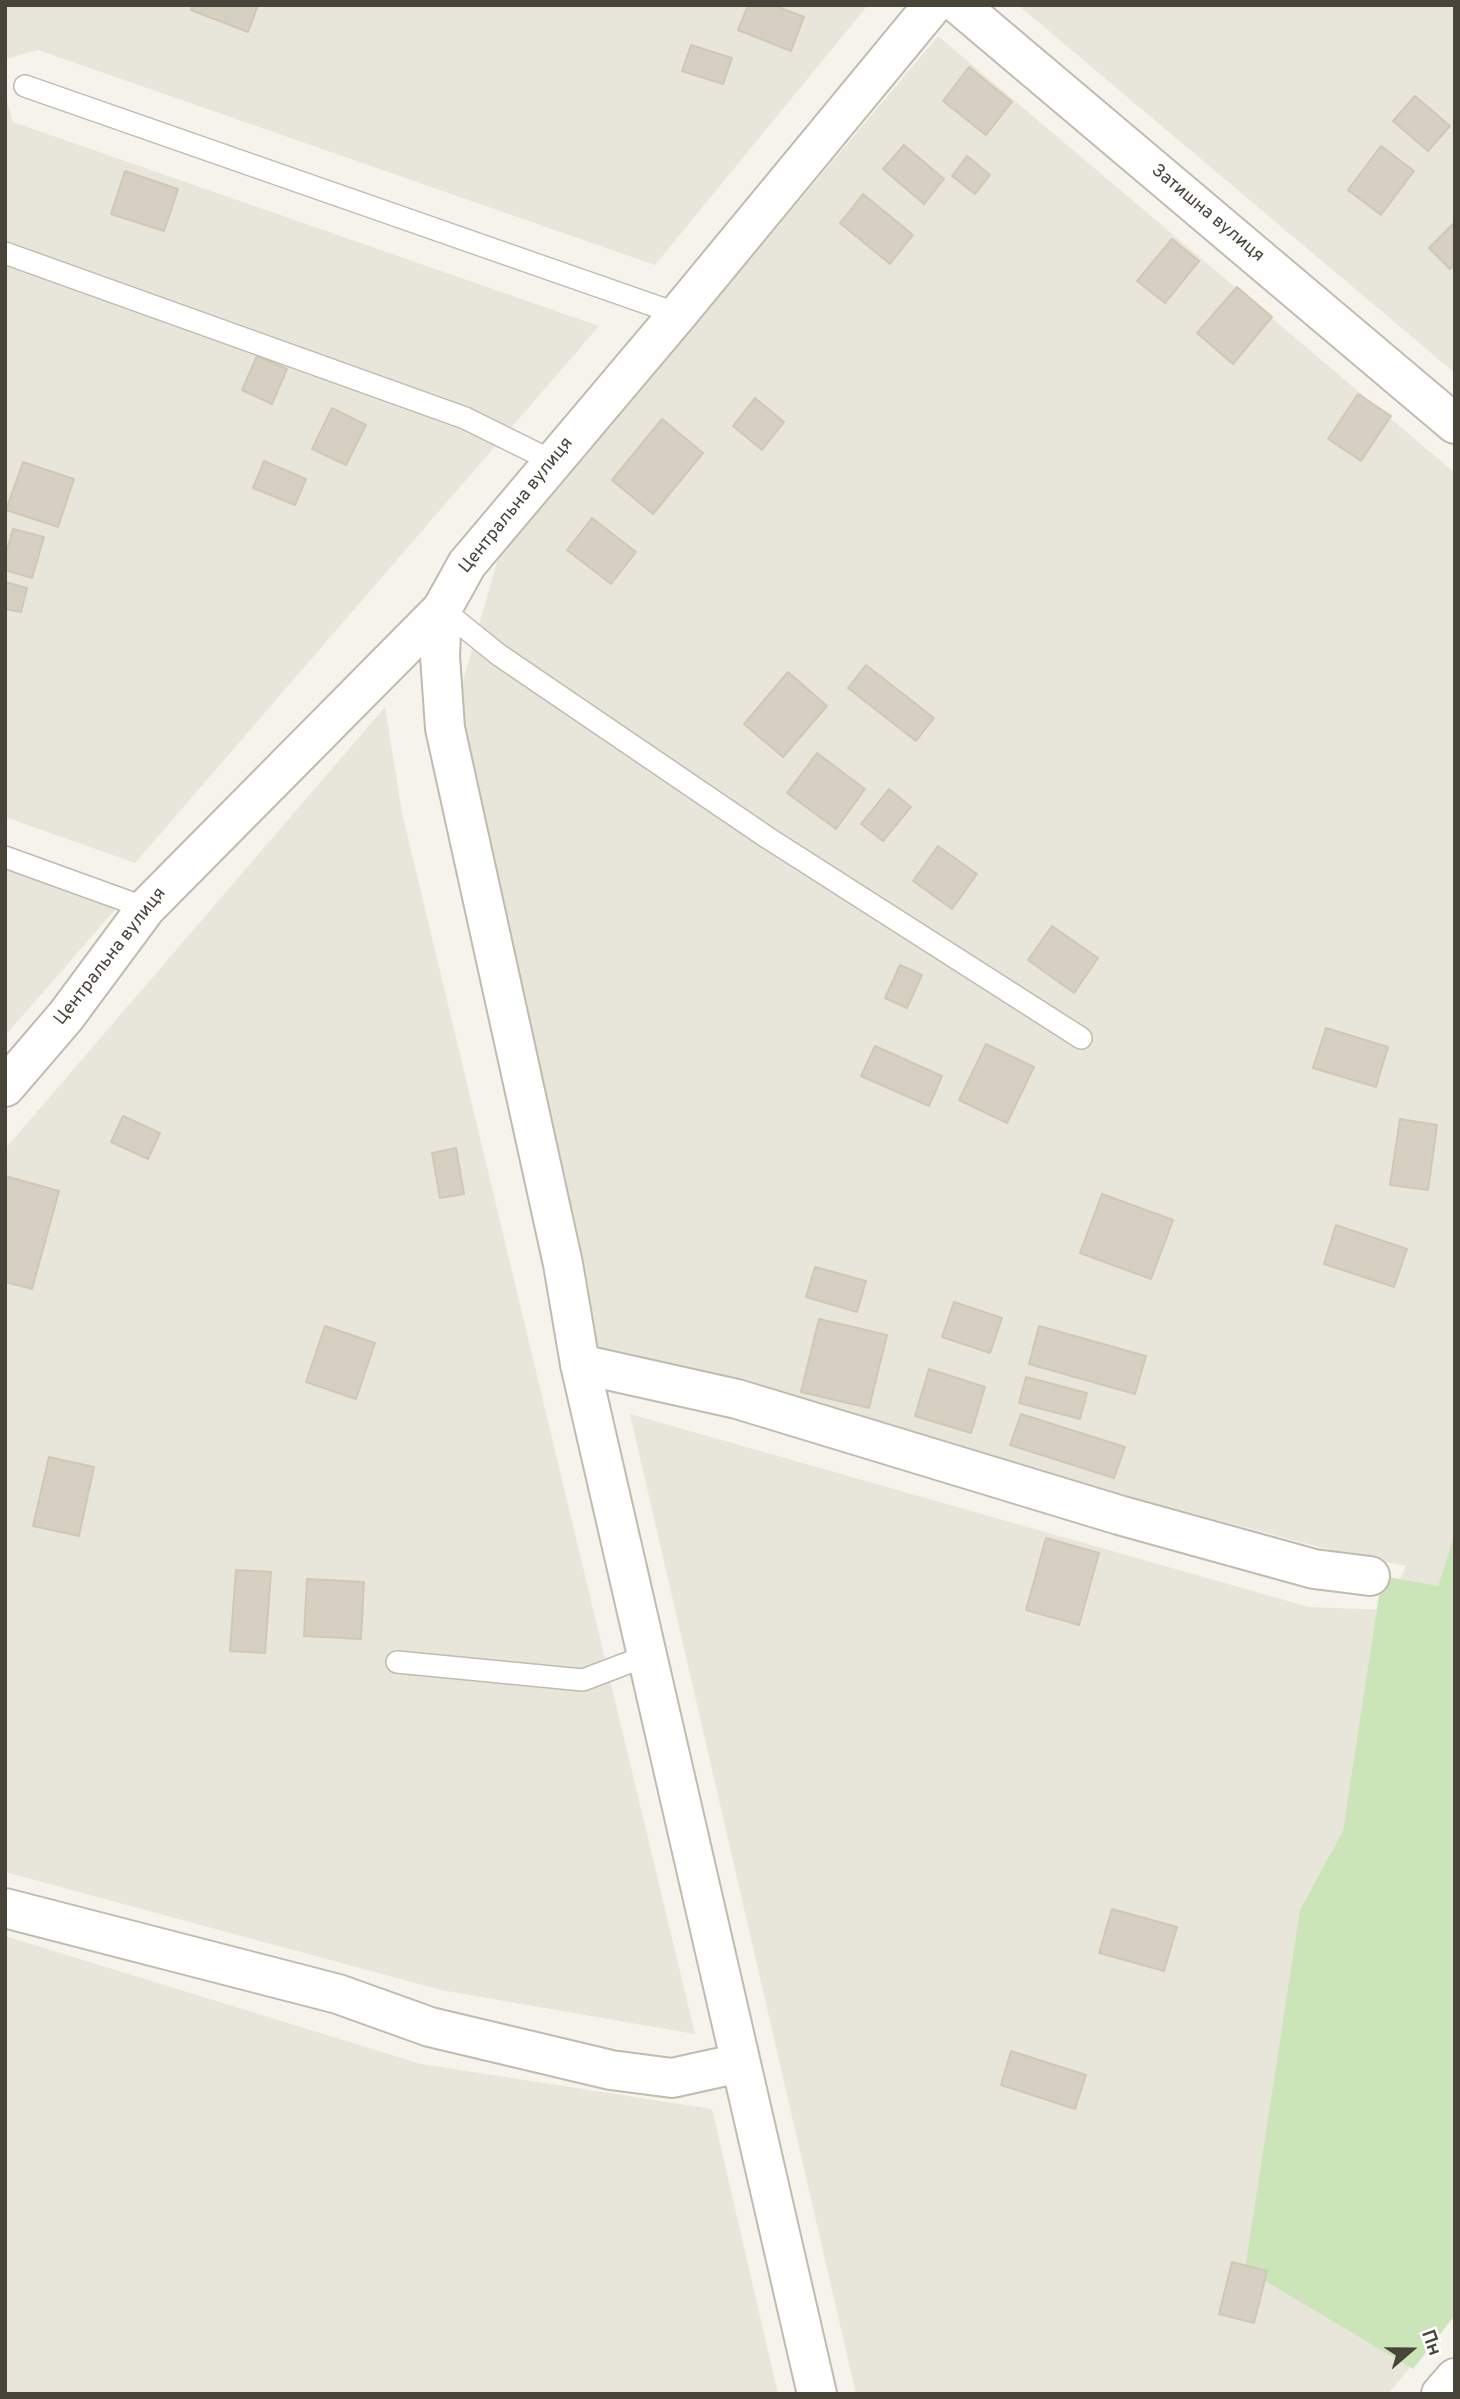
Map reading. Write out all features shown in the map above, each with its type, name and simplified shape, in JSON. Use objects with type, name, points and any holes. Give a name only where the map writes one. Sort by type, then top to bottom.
[{"type":"street","name":"Центральна вулиця","points":[[5,1087],[66,1016],[146,908],[442,609],[467,564],[933,5]]},
{"type":"street","name":"Затишна вулиця","points":[[959,5],[1455,424]]},
{"type":"street","points":[[442,609],[440,656],[445,727],[557,1237],[580,1364],[817,2394]]},
{"type":"street","points":[[580,1364],[737,1399],[1119,1515],[1314,1569],[1370,1576]]},
{"type":"street","points":[[5,1909],[338,1994],[430,2027],[611,2070],[672,2078],[740,2063]]},
{"type":"street","points":[[1441,2394],[1455,2378]]},
{"type":"lane","points":[[25,86],[678,314]]},
{"type":"lane","points":[[5,253],[465,418],[552,461]]},
{"type":"lane","points":[[442,609],[499,656],[757,831],[1081,1038]]},
{"type":"lane","points":[[5,857],[146,908]]},
{"type":"lane","points":[[397,1662],[583,1680],[646,1656]]},
{"type":"shaded area","points":[[5,5],[868,5],[655,265],[38,50],[5,59]]},
{"type":"shaded area","points":[[1018,5],[1455,5],[1455,373]]},
{"type":"shaded area","points":[[938,36],[1455,473],[1455,2314],[1388,2394],[856,2394],[630,1414],[1309,1607],[1387,1610],[1406,1566],[1338,1552],[600,1355],[459,695],[498,559]]},
{"type":"shaded area","points":[[5,94],[13,122],[599,326],[135,863],[5,817]]},
{"type":"shaded area","points":[[385,707],[402,813],[695,2034],[441,1990],[5,1872],[5,1149]]},
{"type":"shaded area","points":[[5,864],[120,904],[5,1036]]},
{"type":"shaded area","points":[[5,1936],[421,2064],[712,2109],[778,2394],[5,2394]]},
{"type":"green space","points":[[1455,1534],[1455,2315],[1413,2369],[1245,2269],[1300,1910],[1343,1831],[1382,1576],[1438,1586]]},
{"type":"building","points":[[193,5],[258,5],[248,32],[191,10]]},
{"type":"building","points":[[748,5],[773,5],[804,17],[791,51],[738,30]]},
{"type":"building","points":[[691,45],[732,58],[723,84],[682,71]]},
{"type":"building","points":[[969,67],[1012,102],[986,135],[943,101]]},
{"type":"building","points":[[1415,96],[1450,126],[1428,151],[1393,121]]},
{"type":"building","points":[[904,145],[944,179],[924,204],[883,169]]},
{"type":"building","points":[[1381,146],[1414,171],[1381,215],[1348,190]]},
{"type":"building","points":[[967,156],[990,175],[975,194],[952,176]]},
{"type":"building","points":[[125,171],[178,189],[164,231],[111,214]]},
{"type":"building","points":[[863,194],[913,235],[890,264],[840,223]]},
{"type":"building","points":[[1455,222],[1455,264],[1450,269],[1429,248]]},
{"type":"building","points":[[1172,239],[1199,261],[1165,303],[1137,281]]},
{"type":"building","points":[[1237,287],[1272,317],[1233,364],[1197,333]]},
{"type":"building","points":[[257,356],[287,369],[272,404],[242,390]]},
{"type":"building","points":[[1358,394],[1391,416],[1361,461],[1328,439]]},
{"type":"building","points":[[755,398],[784,422],[762,450],[733,426]]},
{"type":"building","points":[[332,408],[366,425],[346,465],[312,449]]},
{"type":"building","points":[[662,419],[703,453],[653,514],[612,480]]},
{"type":"building","points":[[264,461],[306,479],[295,505],[253,488]]},
{"type":"building","points":[[23,462],[74,479],[58,527],[6,510]]},
{"type":"building","points":[[592,518],[636,552],[611,584],[567,550]]},
{"type":"building","points":[[13,529],[44,537],[32,578],[5,570],[5,557]]},
{"type":"building","points":[[5,582],[27,588],[21,612],[5,609]]},
{"type":"building","points":[[866,665],[934,718],[916,741],[848,688]]},
{"type":"building","points":[[788,672],[827,706],[783,757],[744,724]]},
{"type":"building","points":[[817,753],[865,789],[836,829],[787,793]]},
{"type":"building","points":[[889,789],[911,807],[883,841],[861,824]]},
{"type":"building","points":[[938,846],[977,874],[952,909],[913,881]]},
{"type":"building","points":[[1052,926],[1098,958],[1074,993],[1028,960]]},
{"type":"building","points":[[900,965],[922,975],[907,1008],[885,998]]},
{"type":"building","points":[[1326,1028],[1388,1047],[1376,1087],[1313,1068]]},
{"type":"building","points":[[986,1044],[1034,1067],[1007,1123],[959,1100]]},
{"type":"building","points":[[875,1046],[942,1076],[929,1106],[861,1076]]},
{"type":"building","points":[[123,1116],[160,1133],[148,1159],[111,1142]]},
{"type":"building","points":[[1400,1119],[1437,1125],[1428,1190],[1390,1185]]},
{"type":"building","points":[[456,1148],[464,1194],[440,1198],[432,1153]]},
{"type":"building","points":[[5,1176],[59,1191],[32,1289],[5,1282]]},
{"type":"building","points":[[1102,1194],[1173,1220],[1151,1279],[1080,1253]]},
{"type":"building","points":[[1336,1225],[1407,1249],[1394,1287],[1324,1264]]},
{"type":"building","points":[[815,1267],[866,1281],[857,1312],[806,1297]]},
{"type":"building","points":[[954,1302],[1002,1318],[990,1353],[942,1337]]},
{"type":"building","points":[[819,1319],[887,1335],[869,1408],[801,1392]]},
{"type":"building","points":[[325,1326],[375,1343],[356,1399],[306,1382]]},
{"type":"building","points":[[1039,1326],[1146,1356],[1135,1394],[1029,1364]]},
{"type":"building","points":[[929,1369],[985,1387],[971,1433],[915,1416]]},
{"type":"building","points":[[1026,1377],[1087,1393],[1080,1419],[1019,1403]]},
{"type":"building","points":[[1021,1414],[1125,1447],[1114,1478],[1010,1445]]},
{"type":"building","points":[[49,1457],[94,1467],[79,1536],[33,1526]]},
{"type":"building","points":[[1046,1538],[1099,1553],[1079,1625],[1026,1610]]},
{"type":"building","points":[[236,1570],[271,1572],[265,1653],[230,1651]]},
{"type":"building","points":[[307,1579],[364,1582],[361,1639],[304,1636]]},
{"type":"building","points":[[1112,1909],[1177,1927],[1164,1971],[1099,1953]]},
{"type":"building","points":[[1011,2051],[1086,2075],[1075,2109],[1001,2085]]},
{"type":"building","points":[[1232,2262],[1267,2271],[1254,2323],[1219,2314]]}]
